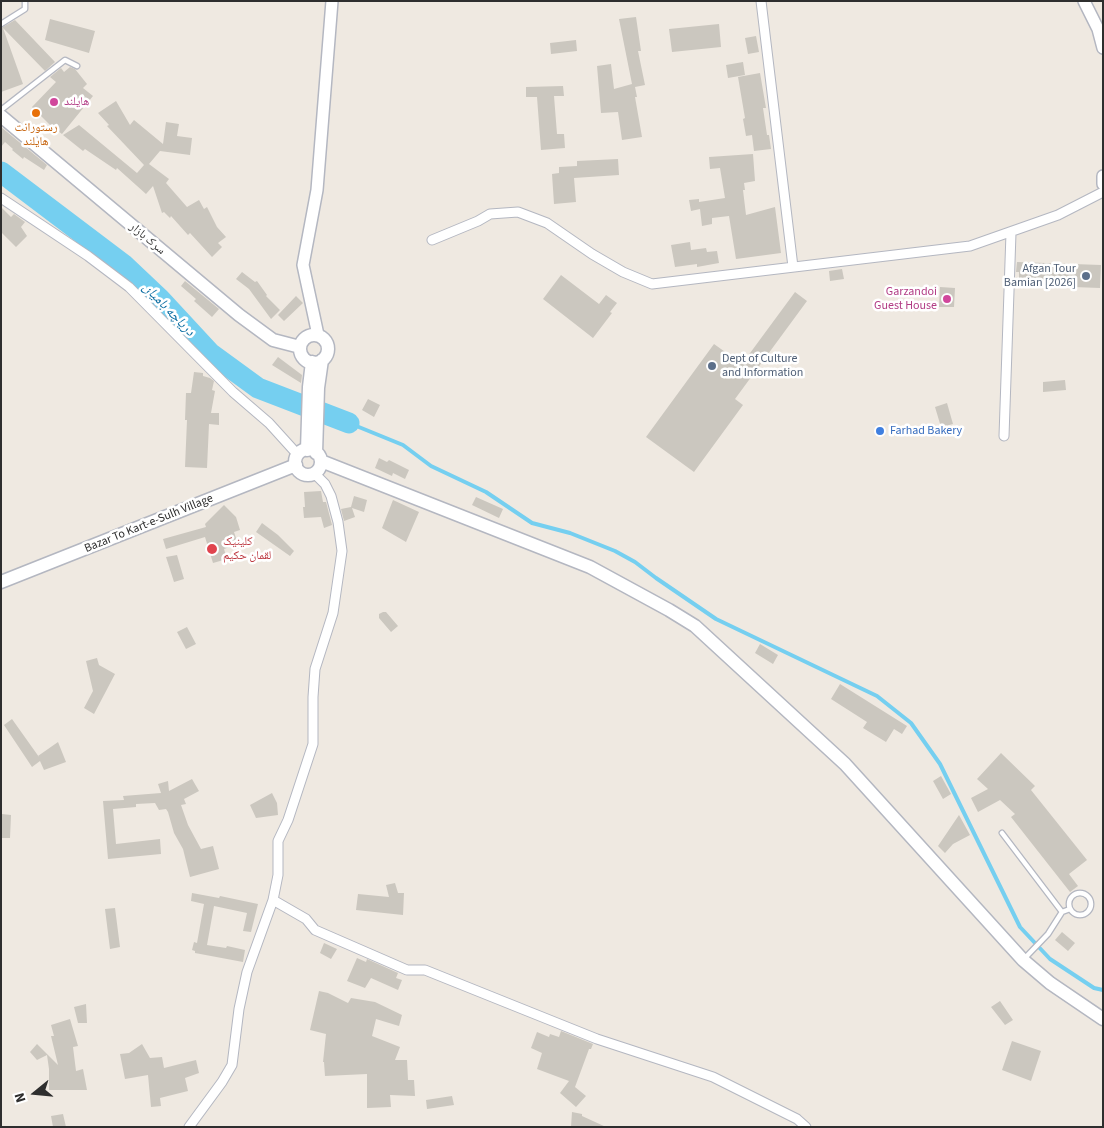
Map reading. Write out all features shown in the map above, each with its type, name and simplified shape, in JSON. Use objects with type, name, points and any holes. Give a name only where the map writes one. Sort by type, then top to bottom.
[{"type":"main road","name":"سرک بازار","points":[[1,116],[239,315],[273,340],[300,347]]},
{"type":"main road","points":[[310,335],[318,335],[325,340],[328,346],[327,354],[317,361],[308,361],[302,356],[300,347],[303,340],[310,335]]},
{"type":"main road","points":[[308,457],[319,468],[314,473],[303,474],[313,431],[313,387],[317,361]]},
{"type":"main road","points":[[308,457],[590,567],[695,626],[844,764],[1027,955],[1050,983],[1103,1019]]},
{"type":"main road","name":"Bazar To Kart-e-Sulh Village","points":[[1,582],[308,457]]},
{"type":"street","points":[[318,335],[303,265],[317,190],[332,1]]},
{"type":"street","points":[[761,1],[793,267]]},
{"type":"street","points":[[1084,1],[1098,29],[1103,48]]},
{"type":"street","points":[[1103,176],[1103,184]]},
{"type":"street","points":[[432,240],[490,214],[518,212],[548,223],[623,272],[652,284],[970,246],[1058,215],[1103,192]]},
{"type":"street","points":[[1,198],[88,256],[129,287],[233,392],[308,457]]},
{"type":"street","points":[[1004,436],[1011,233]]},
{"type":"street","points":[[190,1127],[232,1065],[246,972],[273,900],[278,875],[278,841],[288,820],[313,744],[315,669],[333,613],[342,550],[338,522],[330,496],[325,484],[314,473]]},
{"type":"street","points":[[273,900],[306,919],[315,930],[407,970],[425,970],[597,1039],[713,1077],[797,1119],[806,1127]]},
{"type":"lane","points":[[1,24],[24,9],[25,1]]},
{"type":"lane","points":[[1,110],[65,60],[77,66]]},
{"type":"lane","points":[[1002,833],[1062,912]]},
{"type":"lane","points":[[1079,892],[1086,894],[1091,899],[1092,906],[1089,913],[1082,916],[1075,914],[1070,909],[1069,902],[1072,895],[1079,892]]},
{"type":"lane","points":[[1027,955],[1048,934],[1062,912],[1070,909]]},
{"type":"building","points":[[636,17],[641,51],[638,51],[645,85],[635,87],[642,137],[622,140],[618,112],[601,113],[597,66],[611,64],[614,89],[632,84],[619,19]]},
{"type":"building","points":[[50,19],[95,31],[89,53],[45,40]]},
{"type":"building","points":[[15,20],[55,62],[45,71],[3,28],[23,84],[1,92],[1,28]]},
{"type":"building","points":[[719,24],[721,47],[672,52],[669,29]]},
{"type":"building","points":[[756,36],[759,52],[748,54],[745,38]]},
{"type":"building","points":[[576,40],[577,51],[551,54],[550,43]]},
{"type":"building","points":[[743,62],[745,75],[728,78],[726,65]]},
{"type":"building","points":[[70,67],[75,69],[87,84],[83,88],[93,96],[62,134],[32,107],[56,82],[50,77],[61,68],[64,72]]},
{"type":"building","points":[[760,73],[766,108],[763,108],[771,149],[754,151],[752,135],[746,136],[738,77]]},
{"type":"building","points":[[563,86],[564,96],[554,96],[557,134],[564,134],[565,148],[541,150],[537,97],[526,97],[526,87]]},
{"type":"building","points":[[116,101],[130,125],[134,120],[163,144],[166,122],[179,124],[177,136],[192,138],[190,155],[160,151],[149,164],[169,179],[166,183],[187,207],[199,200],[204,209],[207,207],[217,227],[226,237],[218,243],[222,247],[212,257],[171,216],[170,218],[164,212],[162,213],[153,186],[146,194],[117,168],[116,170],[85,149],[83,151],[63,135],[79,125],[137,173],[144,165],[107,126],[109,125],[98,113]]},
{"type":"building","points":[[1,127],[47,165],[44,170],[24,157],[23,159],[5,142],[1,147]]},
{"type":"building","points":[[753,154],[755,181],[744,183],[745,190],[743,190],[746,215],[775,207],[781,253],[736,259],[729,216],[712,218],[712,224],[702,226],[700,209],[691,211],[689,200],[699,199],[699,202],[725,198],[720,168],[710,169],[709,157]]},
{"type":"building","points":[[618,159],[619,175],[574,178],[576,202],[554,204],[552,174],[559,173],[559,167],[577,166],[577,161]]},
{"type":"building","points":[[1,207],[11,217],[14,214],[25,222],[21,227],[27,236],[16,247],[1,232]]},
{"type":"building","points":[[690,242],[691,250],[706,248],[707,252],[717,251],[719,263],[697,267],[697,264],[675,267],[671,245]]},
{"type":"building","points":[[1017,262],[1101,265],[1100,288],[1019,285],[1019,272],[1016,272]]},
{"type":"building","points":[[842,269],[844,279],[830,281],[829,271]]},
{"type":"building","points":[[242,272],[255,282],[257,281],[266,296],[280,310],[271,319],[249,289],[236,279]]},
{"type":"building","points":[[561,275],[599,304],[606,295],[617,303],[610,312],[612,313],[593,338],[543,299]]},
{"type":"building","points":[[185,281],[219,309],[212,317],[181,286]]},
{"type":"building","points":[[940,287],[955,288],[954,307],[939,307]]},
{"type":"building","points":[[795,292],[807,301],[735,399],[743,405],[694,472],[646,437],[714,344],[742,364]]},
{"type":"building","points":[[296,296],[303,303],[284,321],[278,315]]},
{"type":"building","points":[[278,357],[302,375],[301,383],[272,365]]},
{"type":"building","points":[[194,372],[203,373],[203,376],[214,381],[212,390],[215,391],[211,413],[219,413],[219,425],[209,424],[207,468],[185,467],[186,393],[191,393]]},
{"type":"building","points":[[1065,380],[1066,390],[1043,392],[1043,382]]},
{"type":"building","points":[[368,399],[380,405],[374,417],[362,410]]},
{"type":"building","points":[[947,403],[953,424],[941,427],[935,407]]},
{"type":"building","points":[[379,458],[387,462],[389,460],[409,470],[405,479],[393,473],[392,476],[375,468]]},
{"type":"building","points":[[321,491],[332,525],[324,528],[321,517],[304,518],[303,507],[305,507],[304,492]]},
{"type":"building","points":[[354,496],[367,500],[364,512],[352,508],[355,517],[344,521],[341,509],[351,507]]},
{"type":"building","points":[[476,497],[503,509],[499,518],[472,505]]},
{"type":"building","points":[[393,500],[419,512],[406,542],[382,528]]},
{"type":"building","points":[[224,505],[236,517],[240,530],[234,532],[237,541],[234,542],[235,545],[224,549],[227,559],[213,563],[205,537],[166,549],[163,539],[206,527],[205,524]]},
{"type":"building","points":[[262,523],[278,535],[294,551],[290,556],[256,532]]},
{"type":"building","points":[[177,555],[184,579],[174,582],[166,557]]},
{"type":"building","points":[[386,612],[398,626],[391,632],[379,618],[379,614]]},
{"type":"building","points":[[187,627],[196,644],[186,649],[177,632]]},
{"type":"building","points":[[760,644],[778,655],[773,664],[755,653]]},
{"type":"building","points":[[97,658],[99,665],[115,674],[94,714],[84,708],[93,691],[86,661]]},
{"type":"building","points":[[840,684],[907,726],[902,734],[894,729],[886,742],[863,728],[867,722],[831,699]]},
{"type":"building","points":[[12,719],[38,756],[58,742],[66,762],[44,770],[40,761],[32,767],[4,725]]},
{"type":"building","points":[[1001,753],[1035,786],[1031,790],[1087,860],[1069,874],[1078,886],[1070,892],[1011,817],[1015,814],[1000,800],[978,812],[971,798],[988,789],[977,779]]},
{"type":"building","points":[[941,776],[951,794],[943,799],[933,781]]},
{"type":"building","points":[[192,779],[199,791],[184,799],[186,804],[181,805],[188,825],[201,849],[213,846],[219,869],[190,877],[183,849],[174,833],[168,812],[166,809],[159,810],[155,803],[136,804],[136,807],[113,809],[116,844],[160,839],[161,854],[108,859],[103,801],[124,800],[123,796],[161,793],[158,784],[168,781],[169,791]]},
{"type":"building","points":[[272,793],[277,803],[278,815],[256,818],[250,805]]},
{"type":"building","points":[[2,814],[11,815],[10,838],[1,838]]},
{"type":"building","points":[[959,815],[970,835],[953,844],[945,853],[938,846]]},
{"type":"building","points":[[395,883],[398,893],[404,893],[403,915],[356,910],[358,894],[389,897],[386,885]]},
{"type":"building","points":[[192,893],[219,898],[220,896],[258,904],[251,932],[243,931],[247,913],[214,906],[207,945],[226,948],[227,946],[245,950],[243,962],[195,953],[192,950],[194,942],[197,943],[204,904],[191,901]]},
{"type":"building","points":[[115,908],[120,947],[110,949],[105,909]]},
{"type":"building","points":[[1062,932],[1075,943],[1068,951],[1055,940]]},
{"type":"building","points":[[324,943],[337,949],[331,959],[320,953]]},
{"type":"building","points":[[357,958],[366,962],[367,959],[398,973],[396,978],[402,980],[398,990],[371,978],[365,988],[347,981]]},
{"type":"building","points":[[319,991],[328,993],[348,1003],[351,998],[375,1002],[402,1015],[399,1026],[376,1019],[372,1036],[400,1047],[395,1060],[407,1060],[408,1080],[414,1080],[415,1096],[390,1095],[391,1107],[367,1108],[367,1074],[325,1076],[323,1062],[326,1034],[310,1030]]},
{"type":"building","points":[[1000,1001],[1013,1020],[1005,1025],[991,1007]]},
{"type":"building","points":[[86,1004],[87,1023],[78,1023],[74,1007]]},
{"type":"building","points":[[70,1019],[78,1046],[73,1047],[76,1071],[83,1069],[87,1090],[49,1090],[47,1055],[37,1060],[30,1052],[37,1044],[58,1065],[51,1036],[54,1036],[51,1025]]},
{"type":"building","points":[[561,1031],[593,1044],[591,1049],[589,1049],[575,1087],[586,1096],[576,1107],[560,1093],[569,1081],[537,1069],[542,1053],[531,1048],[537,1032],[549,1037],[550,1034],[559,1037]]},
{"type":"building","points":[[1012,1041],[1041,1051],[1031,1081],[1002,1070]]},
{"type":"building","points":[[142,1044],[150,1058],[162,1057],[164,1068],[196,1060],[199,1073],[185,1078],[188,1091],[160,1098],[161,1106],[151,1107],[148,1075],[125,1079],[120,1054],[129,1053]]},
{"type":"building","points":[[452,1096],[454,1105],[427,1109],[426,1100]]},
{"type":"building","points":[[572,1112],[582,1114],[582,1116],[606,1127],[571,1127]]},
{"type":"building","points":[[63,1114],[66,1127],[53,1127],[51,1116]]},
{"type":"waterway","name":"دریاچه بامیان","points":[[1,172],[124,265],[160,299],[210,353],[258,388],[349,423]]},
{"type":"waterway","points":[[349,423],[403,445],[431,466],[486,492],[532,523],[570,533],[615,551],[635,562],[716,619],[877,696],[911,723],[940,764],[1020,927],[1050,959],[1094,988],[1103,990]]},
{"type":"place","name":"هایلند","points":[[54,102]]},
{"type":"place","name":"رستورانت هایلند","points":[[36,113]]},
{"type":"place","name":"Afgan Tour Bamian [2026]","points":[[1086,276]]},
{"type":"place","name":"Garzandoi Guest House","points":[[947,299]]},
{"type":"place","name":"Dept of Culture and Information","points":[[712,366]]},
{"type":"place","name":"Farhad Bakery","points":[[880,431]]},
{"type":"place","name":"کلینیک لقمان حکیم","points":[[212,549]]}]
